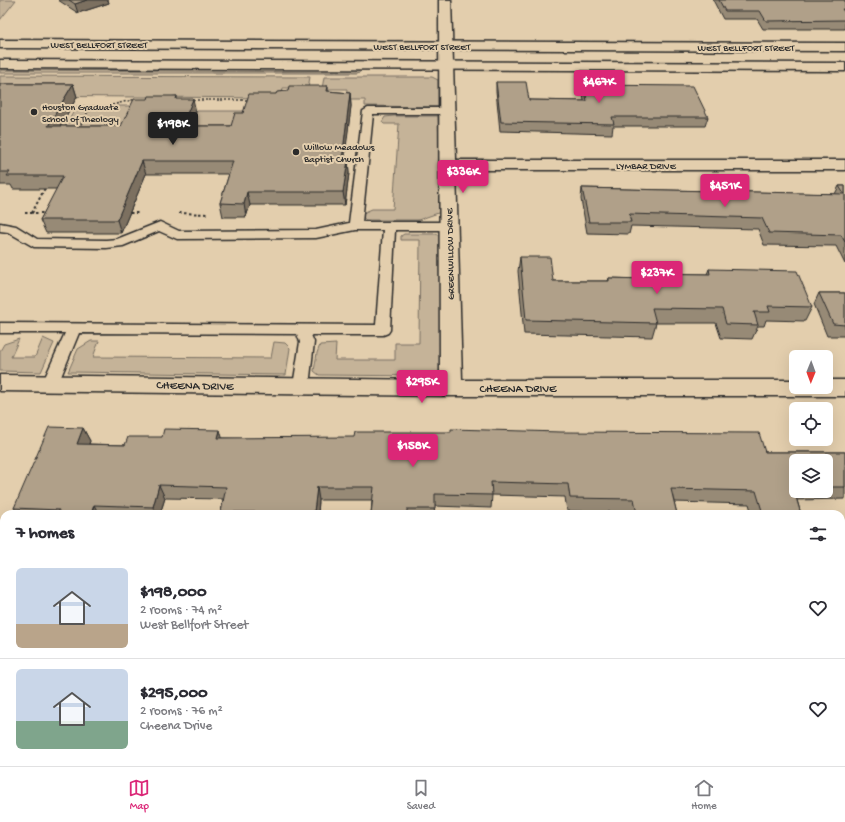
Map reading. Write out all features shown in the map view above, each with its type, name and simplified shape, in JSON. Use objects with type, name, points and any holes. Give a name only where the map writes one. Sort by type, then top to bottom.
[{"type":"main road","name":"GREENWILLOW DRIVE","points":[[445,0],[451,388]]},
{"type":"main road","name":"WEST BELLFORT STREET","points":[[2,46],[845,47]]},
{"type":"main road","points":[[798,47],[814,67]]},
{"type":"main road","name":"WEST BELLFORT STREET","points":[[0,64],[845,67]]},
{"type":"main road","name":"LYMBAR DRIVE","points":[[448,165],[845,166]]},
{"type":"main road","name":"CHEENA DRIVE","points":[[0,383],[451,388],[845,388]]},
{"type":"lane","points":[[355,226],[368,111],[446,111]]},
{"type":"lane","points":[[0,227],[12,229],[34,243],[106,244],[119,243],[160,226],[177,235],[316,234],[355,226],[449,226]]},
{"type":"lane","points":[[0,328],[383,330],[389,226]]},
{"type":"lane","points":[[50,384],[74,328]]},
{"type":"lane","points":[[300,386],[307,342],[302,330]]},
{"type":"path","points":[[77,132],[88,111],[133,99],[140,99]]},
{"type":"path","points":[[187,100],[256,100]]},
{"type":"path","points":[[247,104],[248,100]]},
{"type":"path","points":[[32,213],[47,186]]},
{"type":"path","points":[[19,213],[50,213]]},
{"type":"shaded area","points":[[0,0],[16,0],[0,20]]},
{"type":"shaded area","points":[[0,70],[360,72],[0,73]]},
{"type":"shaded area","points":[[0,76],[310,77],[308,88],[283,88],[281,98],[0,96]]},
{"type":"shaded area","points":[[324,77],[432,77],[438,80],[438,107],[365,106],[365,100],[346,100],[347,89],[322,89]]},
{"type":"shaded area","points":[[77,106],[135,106],[120,135],[60,135]]},
{"type":"shaded area","points":[[196,111],[250,111],[249,126],[186,139]]},
{"type":"shaded area","points":[[438,116],[441,212],[418,220],[366,220],[362,217],[365,212],[372,209],[393,209],[399,124],[384,124],[382,122],[385,117]]},
{"type":"shaded area","points":[[404,234],[436,234],[442,237],[441,372],[429,376],[319,375],[314,371],[320,345],[336,344],[335,360],[395,360],[395,343],[419,343],[420,240],[401,240],[401,236]]},
{"type":"shaded area","points":[[43,338],[54,343],[41,372],[0,371],[0,351],[4,344],[19,339],[11,357],[35,357]]},
{"type":"shaded area","points":[[91,341],[99,341],[93,357],[271,358],[274,342],[285,343],[290,348],[286,375],[68,372],[78,349]]},
{"type":"building","points":[[69,0],[87,0],[75,4]]},
{"type":"building","points":[[719,0],[845,0],[845,9],[842,9],[845,13],[845,20],[766,21],[760,11],[725,11]]},
{"type":"building","points":[[496,82],[526,82],[529,100],[587,101],[584,85],[693,86],[708,117],[612,117],[614,124],[501,122]]},
{"type":"building","points":[[0,84],[73,84],[48,126],[121,126],[134,99],[148,99],[149,96],[177,96],[176,99],[193,99],[182,126],[231,126],[235,113],[243,113],[249,94],[276,94],[277,92],[288,91],[289,86],[328,86],[327,91],[350,93],[342,160],[348,160],[343,192],[247,192],[244,204],[220,203],[233,161],[142,161],[117,220],[40,220],[63,176],[7,176],[10,172],[0,172]]},
{"type":"building","points":[[839,186],[845,186],[845,242],[841,235],[769,233],[762,218],[629,214],[631,222],[589,222],[582,188],[844,194]]},
{"type":"building","points":[[520,257],[550,257],[553,281],[609,281],[609,278],[645,279],[643,273],[710,274],[709,269],[797,271],[812,307],[768,306],[770,312],[754,312],[758,325],[726,324],[722,309],[652,308],[656,323],[526,320]]},
{"type":"building","points":[[819,293],[845,293],[845,325],[833,324]]},
{"type":"building","points":[[49,427],[83,428],[77,444],[125,445],[128,437],[162,437],[164,429],[220,430],[218,438],[354,437],[355,432],[451,432],[451,429],[561,432],[759,433],[765,452],[845,452],[845,487],[833,487],[833,454],[789,454],[789,498],[796,498],[800,510],[762,510],[756,491],[671,489],[676,510],[636,510],[634,499],[570,498],[568,484],[491,482],[492,495],[435,494],[435,509],[371,510],[374,487],[317,487],[314,510],[221,510],[226,487],[159,485],[153,507],[94,505],[92,510],[14,508]]},
{"type":"place","name":"Houston Graduate School of Theology","points":[[34,112]]},
{"type":"place","name":"Willow Meadows Baptist Church","points":[[296,152]]}]
